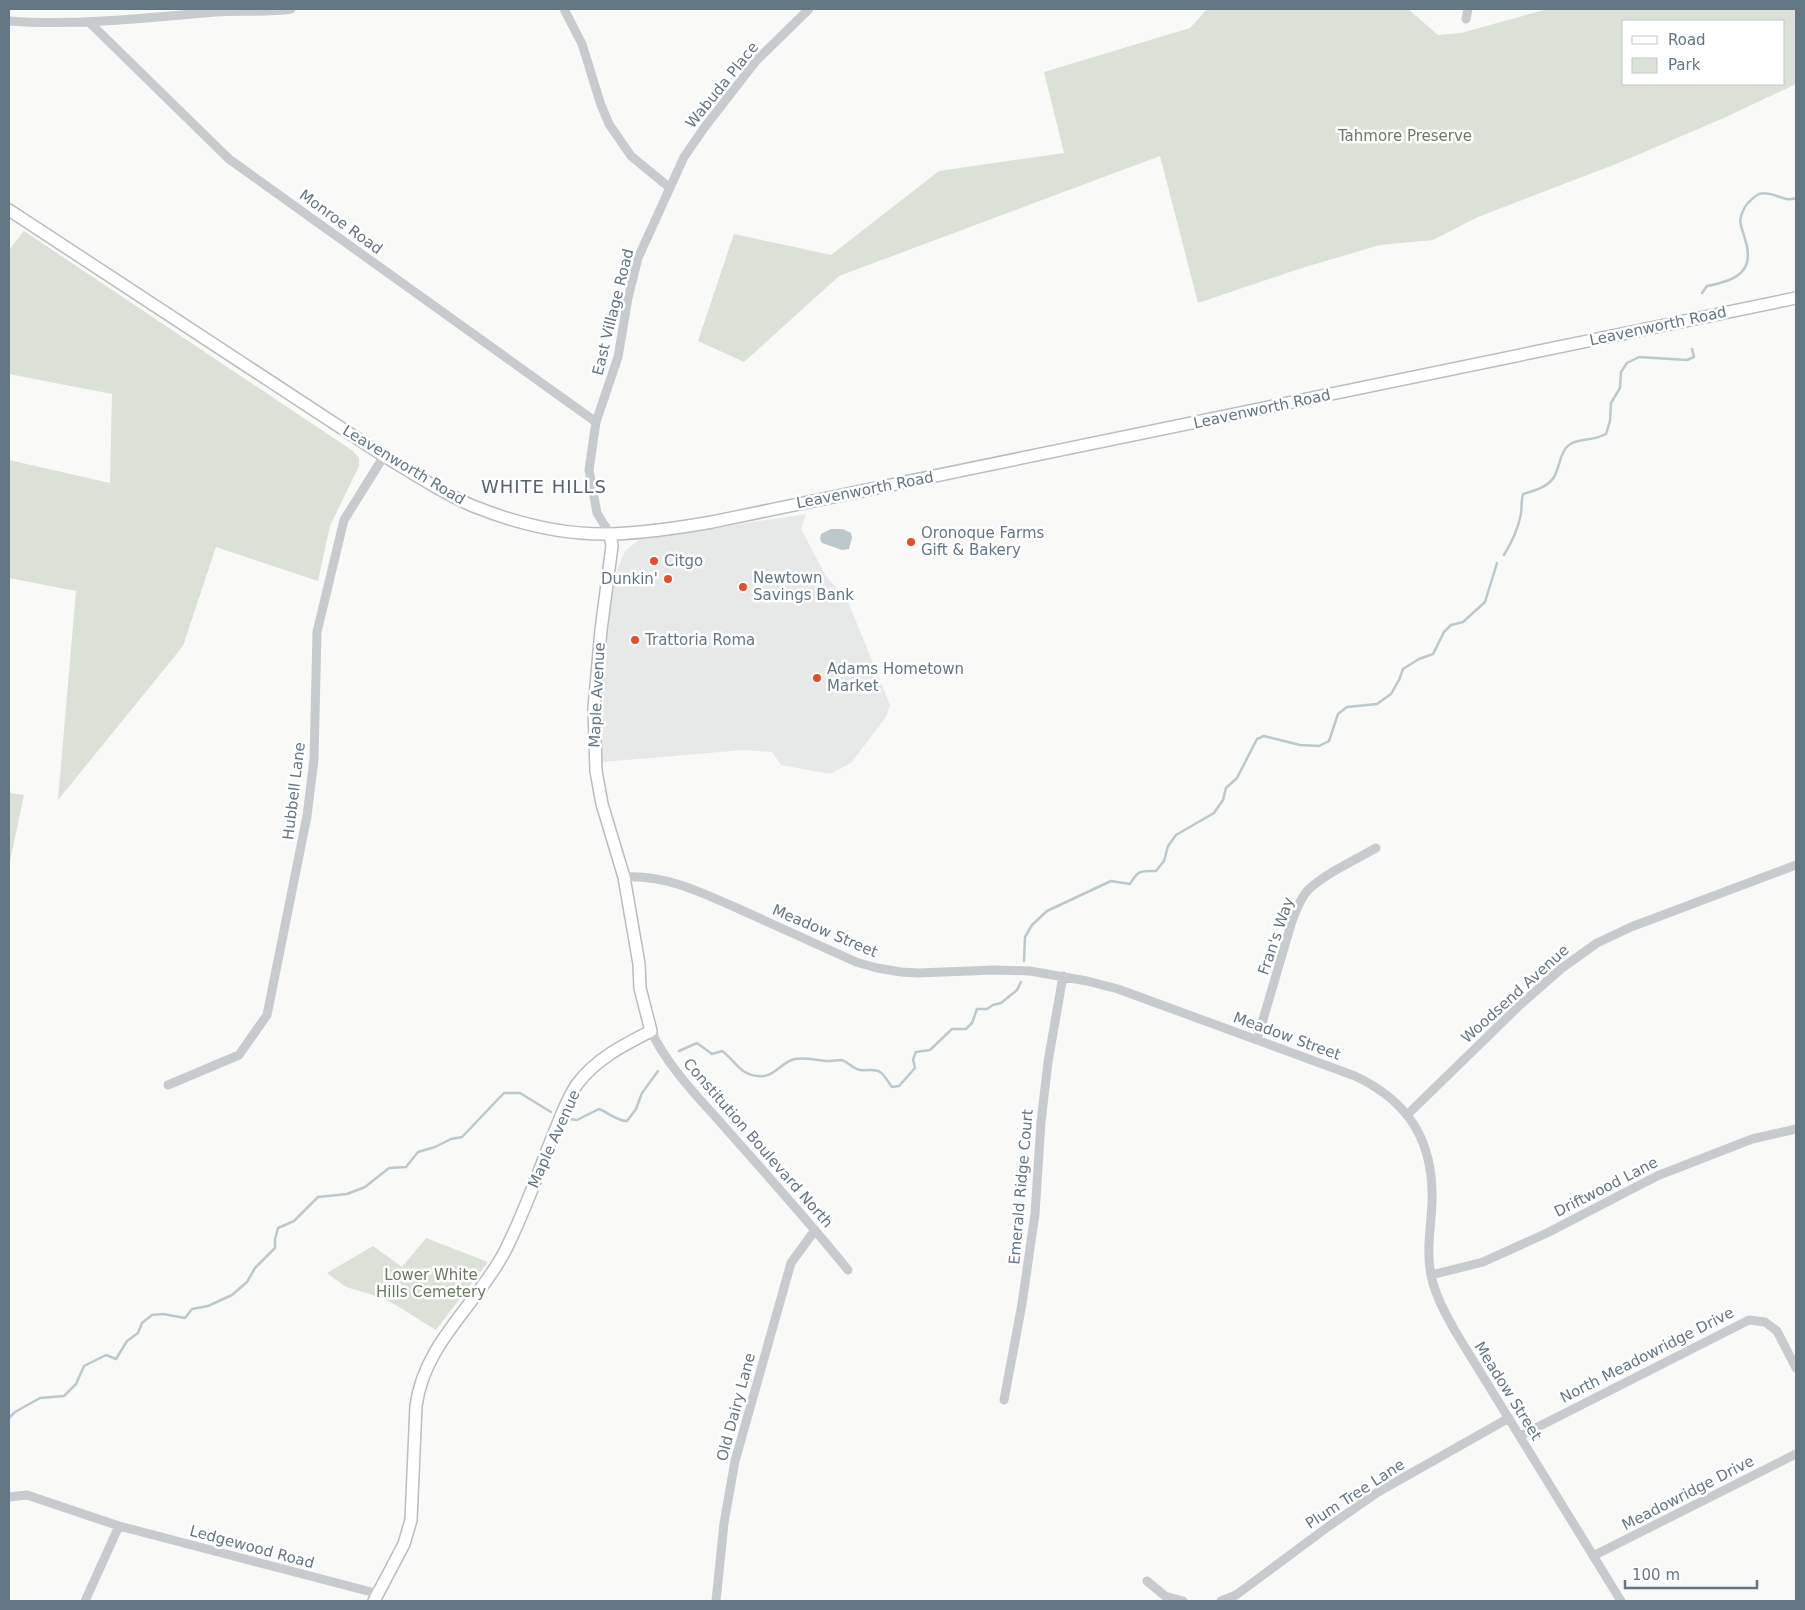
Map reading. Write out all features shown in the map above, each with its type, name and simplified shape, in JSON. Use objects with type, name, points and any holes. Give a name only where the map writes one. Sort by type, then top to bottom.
[{"type":"main road","name":"Leavenworth Road","points":[[9,210],[384,456],[472,506],[505,518],[551,529],[610,534],[674,528],[712,522],[1796,298]]},
{"type":"main road","name":"Maple Avenue","points":[[377,1598],[404,1544],[411,1520],[416,1406],[424,1371],[441,1341],[468,1307],[503,1253],[562,1113],[578,1084],[603,1058],[652,1031],[640,988],[639,964],[624,877],[602,804],[596,771],[594,708],[601,630],[612,546],[610,534]]},
{"type":"street","points":[[9,22],[89,22],[235,11],[275,12],[291,9]]},
{"type":"street","points":[[564,9],[582,44],[600,105],[609,124],[631,156],[670,188]]},
{"type":"street","name":"Wabuda Place","points":[[670,188],[684,157],[704,128],[756,61],[808,9]]},
{"type":"street","points":[[1466,19],[1468,9]]},
{"type":"street","name":"Monroe Road","points":[[89,22],[229,159],[596,422]]},
{"type":"street","name":"East Village Road","points":[[610,534],[597,513],[589,470],[596,422],[618,357],[628,298],[638,258],[670,188]]},
{"type":"street","name":"Hubbell Lane","points":[[168,1085],[239,1055],[267,1015],[307,816],[314,759],[316,632],[344,520],[384,456]]},
{"type":"street","name":"Fran's Way","points":[[1257,1040],[1292,921],[1307,890],[1376,848]]},
{"type":"street","name":"Woodsend Avenue","points":[[1408,1114],[1522,1002],[1562,968],[1597,943],[1631,926],[1796,864]]},
{"type":"street","name":"Meadow Street","points":[[624,877],[651,877],[678,884],[707,895],[856,962],[877,968],[918,973],[994,970],[1030,971],[1063,976],[1118,990],[1368,1082],[1384,1092],[1408,1114],[1422,1140],[1429,1159],[1432,1180],[1428,1249],[1431,1275],[1444,1310],[1621,1601]]},
{"type":"street","name":"Emerald Ridge Court","points":[[1004,1400],[1022,1304],[1035,1214],[1040,1122],[1063,976]]},
{"type":"street","name":"Constitution Boulevard North","points":[[652,1031],[658,1044],[680,1076],[848,1270]]},
{"type":"street","name":"Driftwood Lane","points":[[1431,1275],[1483,1262],[1547,1233],[1657,1176],[1752,1139],[1796,1129]]},
{"type":"street","name":"Old Dairy Lane","points":[[716,1601],[724,1523],[735,1461],[790,1263],[815,1230]]},
{"type":"street","name":"North Meadowridge Drive","points":[[1520,1436],[1749,1320],[1765,1322],[1777,1331],[1796,1368]]},
{"type":"street","name":"Plum Tree Lane","points":[[1220,1601],[1236,1596],[1329,1526],[1378,1492],[1509,1418]]},
{"type":"street","name":"Meadowridge Drive","points":[[1593,1556],[1796,1454]]},
{"type":"street","name":"Ledgewood Road","points":[[9,1496],[27,1495],[119,1526],[377,1598]]},
{"type":"street","points":[[85,1601],[119,1526]]},
{"type":"street","points":[[1147,1581],[1165,1596],[1184,1601]]},
{"type":"shaded area","points":[[806,514],[801,529],[826,576],[847,599],[890,705],[886,717],[851,763],[830,774],[781,765],[772,752],[744,750],[602,762],[600,732],[612,582],[625,551],[640,539]]},
{"type":"shaded area","points":[[831,529],[843,529],[851,533],[852,538],[849,549],[842,550],[822,543],[820,539],[821,534]]},
{"type":"green space","name":"Tahmore Preserve","points":[[1207,9],[1408,9],[1438,35],[1461,33],[1548,9],[1796,9],[1796,84],[1726,117],[1621,162],[1478,217],[1433,240],[1380,245],[1302,268],[1198,303],[1160,156],[839,276],[744,362],[698,341],[734,234],[831,255],[939,171],[1064,153],[1044,72],[1190,28]]},
{"type":"green space","points":[[24,231],[353,451],[359,458],[359,466],[330,526],[318,581],[216,547],[183,646],[58,800],[76,591],[9,578],[9,460],[110,483],[112,394],[9,374],[9,250]]},
{"type":"green space","points":[[9,793],[24,795],[9,866]]},
{"type":"green space","name":"Lower White Hills Cemetery","points":[[426,1238],[488,1262],[436,1330],[380,1297],[346,1287],[327,1273],[373,1246],[402,1267]]},
{"type":"waterway","points":[[1702,293],[1707,286],[1734,278],[1745,267],[1748,260],[1748,250],[1740,220],[1745,207],[1750,201],[1759,194],[1764,193],[1787,199],[1796,198]]},
{"type":"waterway","points":[[1504,555],[1518,525],[1523,494],[1540,488],[1554,477],[1565,449],[1572,443],[1597,438],[1606,434],[1610,421],[1611,403],[1620,388],[1621,372],[1627,363],[1639,357],[1687,360],[1694,357],[1692,349]]},
{"type":"waterway","points":[[1024,961],[1025,937],[1032,925],[1047,911],[1111,881],[1130,884],[1140,872],[1156,871],[1164,861],[1168,846],[1176,835],[1214,813],[1223,800],[1226,788],[1237,778],[1257,739],[1264,736],[1300,745],[1319,746],[1329,741],[1338,714],[1347,707],[1377,704],[1391,694],[1403,669],[1419,659],[1433,654],[1444,632],[1451,625],[1463,622],[1485,602],[1497,563]]},
{"type":"waterway","points":[[679,1051],[697,1043],[712,1054],[722,1051],[742,1070],[758,1076],[769,1075],[785,1063],[795,1059],[841,1060],[858,1070],[878,1071],[883,1074],[892,1087],[899,1086],[915,1068],[913,1059],[916,1052],[930,1050],[952,1029],[966,1029],[972,1023],[977,1009],[987,1009],[1001,1003],[1017,990],[1021,982]]},
{"type":"waterway","points":[[569,1119],[577,1120],[599,1109],[616,1118],[627,1121],[636,1109],[642,1093],[658,1071]]},
{"type":"waterway","points":[[9,1418],[15,1412],[40,1398],[64,1396],[76,1384],[84,1366],[106,1355],[116,1359],[127,1341],[138,1333],[142,1323],[152,1315],[163,1314],[185,1318],[192,1309],[208,1306],[232,1295],[247,1282],[255,1268],[275,1248],[278,1228],[294,1221],[318,1197],[347,1194],[365,1187],[389,1168],[406,1167],[418,1152],[435,1147],[451,1139],[462,1137],[504,1093],[520,1093],[551,1112]]},
{"type":"place","name":"Oronoque Farms Gift & Bakery","points":[[911,542]]},
{"type":"place","name":"Citgo","points":[[654,561]]},
{"type":"place","name":"Dunkin'","points":[[668,579]]},
{"type":"place","name":"Newtown Savings Bank","points":[[743,587]]},
{"type":"place","name":"Trattoria Roma","points":[[635,640]]},
{"type":"place","name":"Adams Hometown Market","points":[[817,678]]},
{"type":"district","name":"WHITE HILLS","points":[[544,486]]}]
